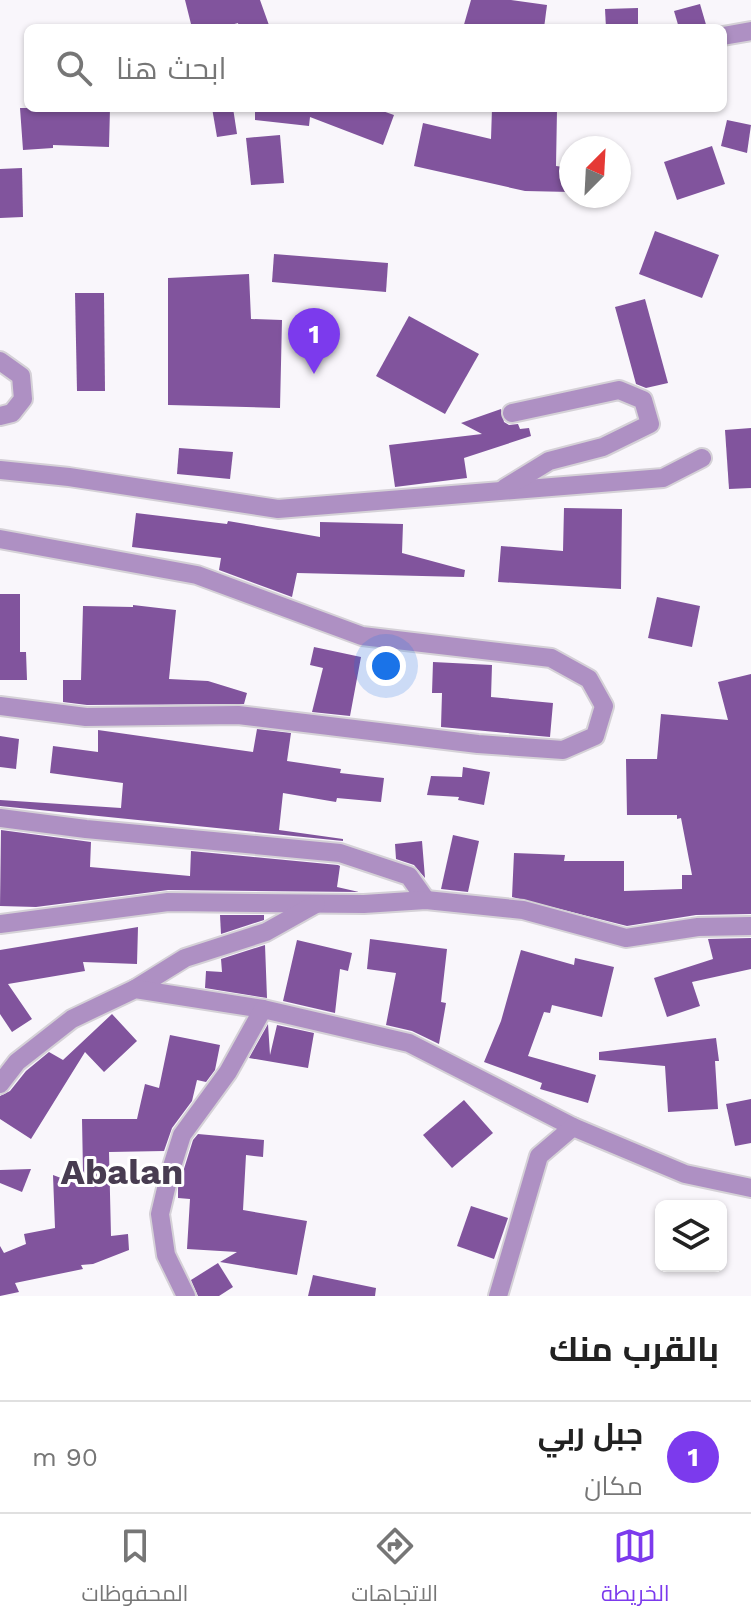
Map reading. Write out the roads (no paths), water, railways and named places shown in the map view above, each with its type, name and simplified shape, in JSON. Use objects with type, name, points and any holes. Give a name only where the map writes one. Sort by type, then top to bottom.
[{"type":"street","points":[[727,35],[751,31]]},
{"type":"street","points":[[0,361],[21,376],[23,399],[12,413],[0,416]]},
{"type":"street","points":[[503,489],[549,461],[603,447],[650,424],[643,400],[619,390],[512,413]]},
{"type":"street","points":[[0,470],[69,477],[278,509],[663,478],[702,458]]},
{"type":"street","points":[[0,539],[197,575],[362,636],[551,658],[589,679],[604,706],[595,736],[563,750],[478,744],[238,715],[86,717],[0,706]]},
{"type":"street","points":[[0,818],[340,853],[409,876],[426,900]]},
{"type":"street","points":[[0,924],[168,902],[364,904],[426,900],[523,910],[626,938],[698,927],[751,926]]},
{"type":"street","points":[[0,1084],[17,1062],[72,1019],[135,989],[185,958],[266,932],[319,902]]},
{"type":"street","points":[[135,989],[263,1009],[409,1043],[573,1127],[685,1174],[751,1188]]},
{"type":"street","points":[[186,1296],[166,1255],[160,1214],[169,1176],[182,1135],[228,1072],[263,1009]]},
{"type":"street","points":[[498,1296],[539,1156],[573,1127]]},
{"type":"place","name":"جبل ربي","points":[[314,374]]},
{"type":"district","name":"Abalan","points":[[122,1172]]}]
